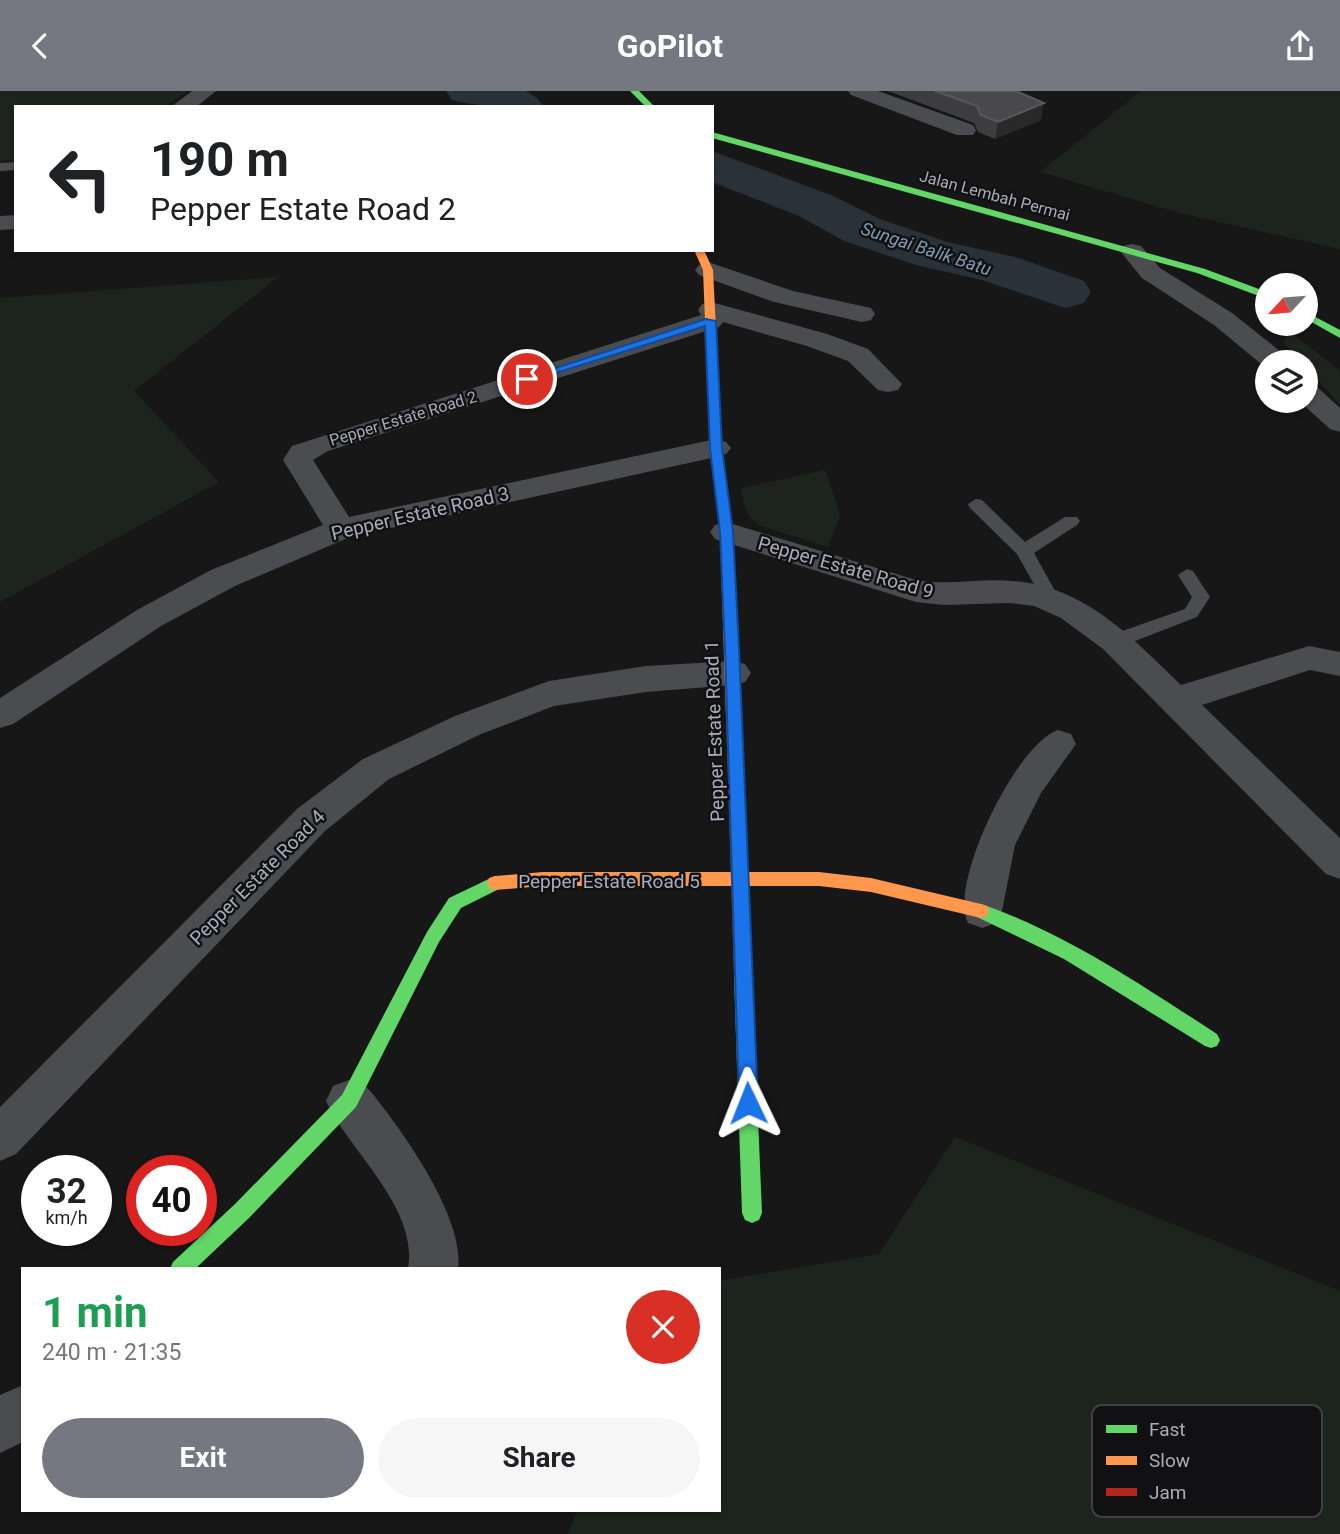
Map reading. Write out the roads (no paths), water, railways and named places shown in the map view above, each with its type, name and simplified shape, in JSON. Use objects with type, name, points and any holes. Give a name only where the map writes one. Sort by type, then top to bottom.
[{"type":"street","points":[[184,105],[206,91]]},
{"type":"street","points":[[634,91],[649,105]]},
{"type":"street","points":[[858,91],[965,130]]},
{"type":"street","name":"Jalan Lembah Permai","points":[[714,136],[1132,251],[1201,271],[1255,291]]},
{"type":"street","points":[[1132,251],[1151,272],[1223,319],[1261,350]]},
{"type":"street","points":[[704,260],[769,294],[814,306],[862,314]]},
{"type":"street","name":"Pepper Estate Road 1","points":[[704,260],[711,316],[716,448],[726,532],[752,1213]]},
{"type":"street","points":[[1318,311],[1340,317]]},
{"type":"street","points":[[711,316],[817,340],[858,355],[888,384]]},
{"type":"street","name":"Pepper Estate Road 2","points":[[341,529],[298,460],[303,452],[711,316]]},
{"type":"street","points":[[1318,322],[1340,335]]},
{"type":"street","points":[[1318,403],[1340,423]]},
{"type":"street","name":"Pepper Estate Road 3","points":[[0,715],[149,618],[223,578],[341,529],[716,448]]},
{"type":"street","name":"Pepper Estate Road 9","points":[[726,532],[917,591],[955,596],[1020,592],[1050,598],[1081,613],[1115,641],[1340,863]]},
{"type":"street","points":[[1175,700],[1310,658],[1340,664]]},
{"type":"street","name":"Pepper Estate Road 4","points":[[0,1139],[311,820],[376,769],[468,725],[549,694],[646,679],[733,673]]},
{"type":"street","points":[[982,911],[995,845],[1027,784],[1058,744]]},
{"type":"street","name":"Pepper Estate Road 5","points":[[182,1267],[242,1211],[349,1101],[427,949],[455,903],[493,883],[819,879],[871,885],[982,911],[1038,936],[1119,980],[1211,1040]]},
{"type":"street","points":[[349,1101],[382,1141],[422,1207],[436,1260],[434,1267]]},
{"type":"street","points":[[0,1426],[21,1412]]},
{"type":"lane","points":[[976,504],[1024,551],[1050,598]]},
{"type":"lane","points":[[1024,551],[1071,521]]},
{"type":"lane","points":[[1115,641],[1191,613],[1201,597],[1187,575]]},
{"type":"waterway","name":"Sungai Balik Batu","points":[[467,91],[505,97],[519,105]]},
{"type":"waterway","name":"Sungai Balik Batu","points":[[714,166],[816,206],[862,230],[934,254],[997,268],[1065,292]]}]
